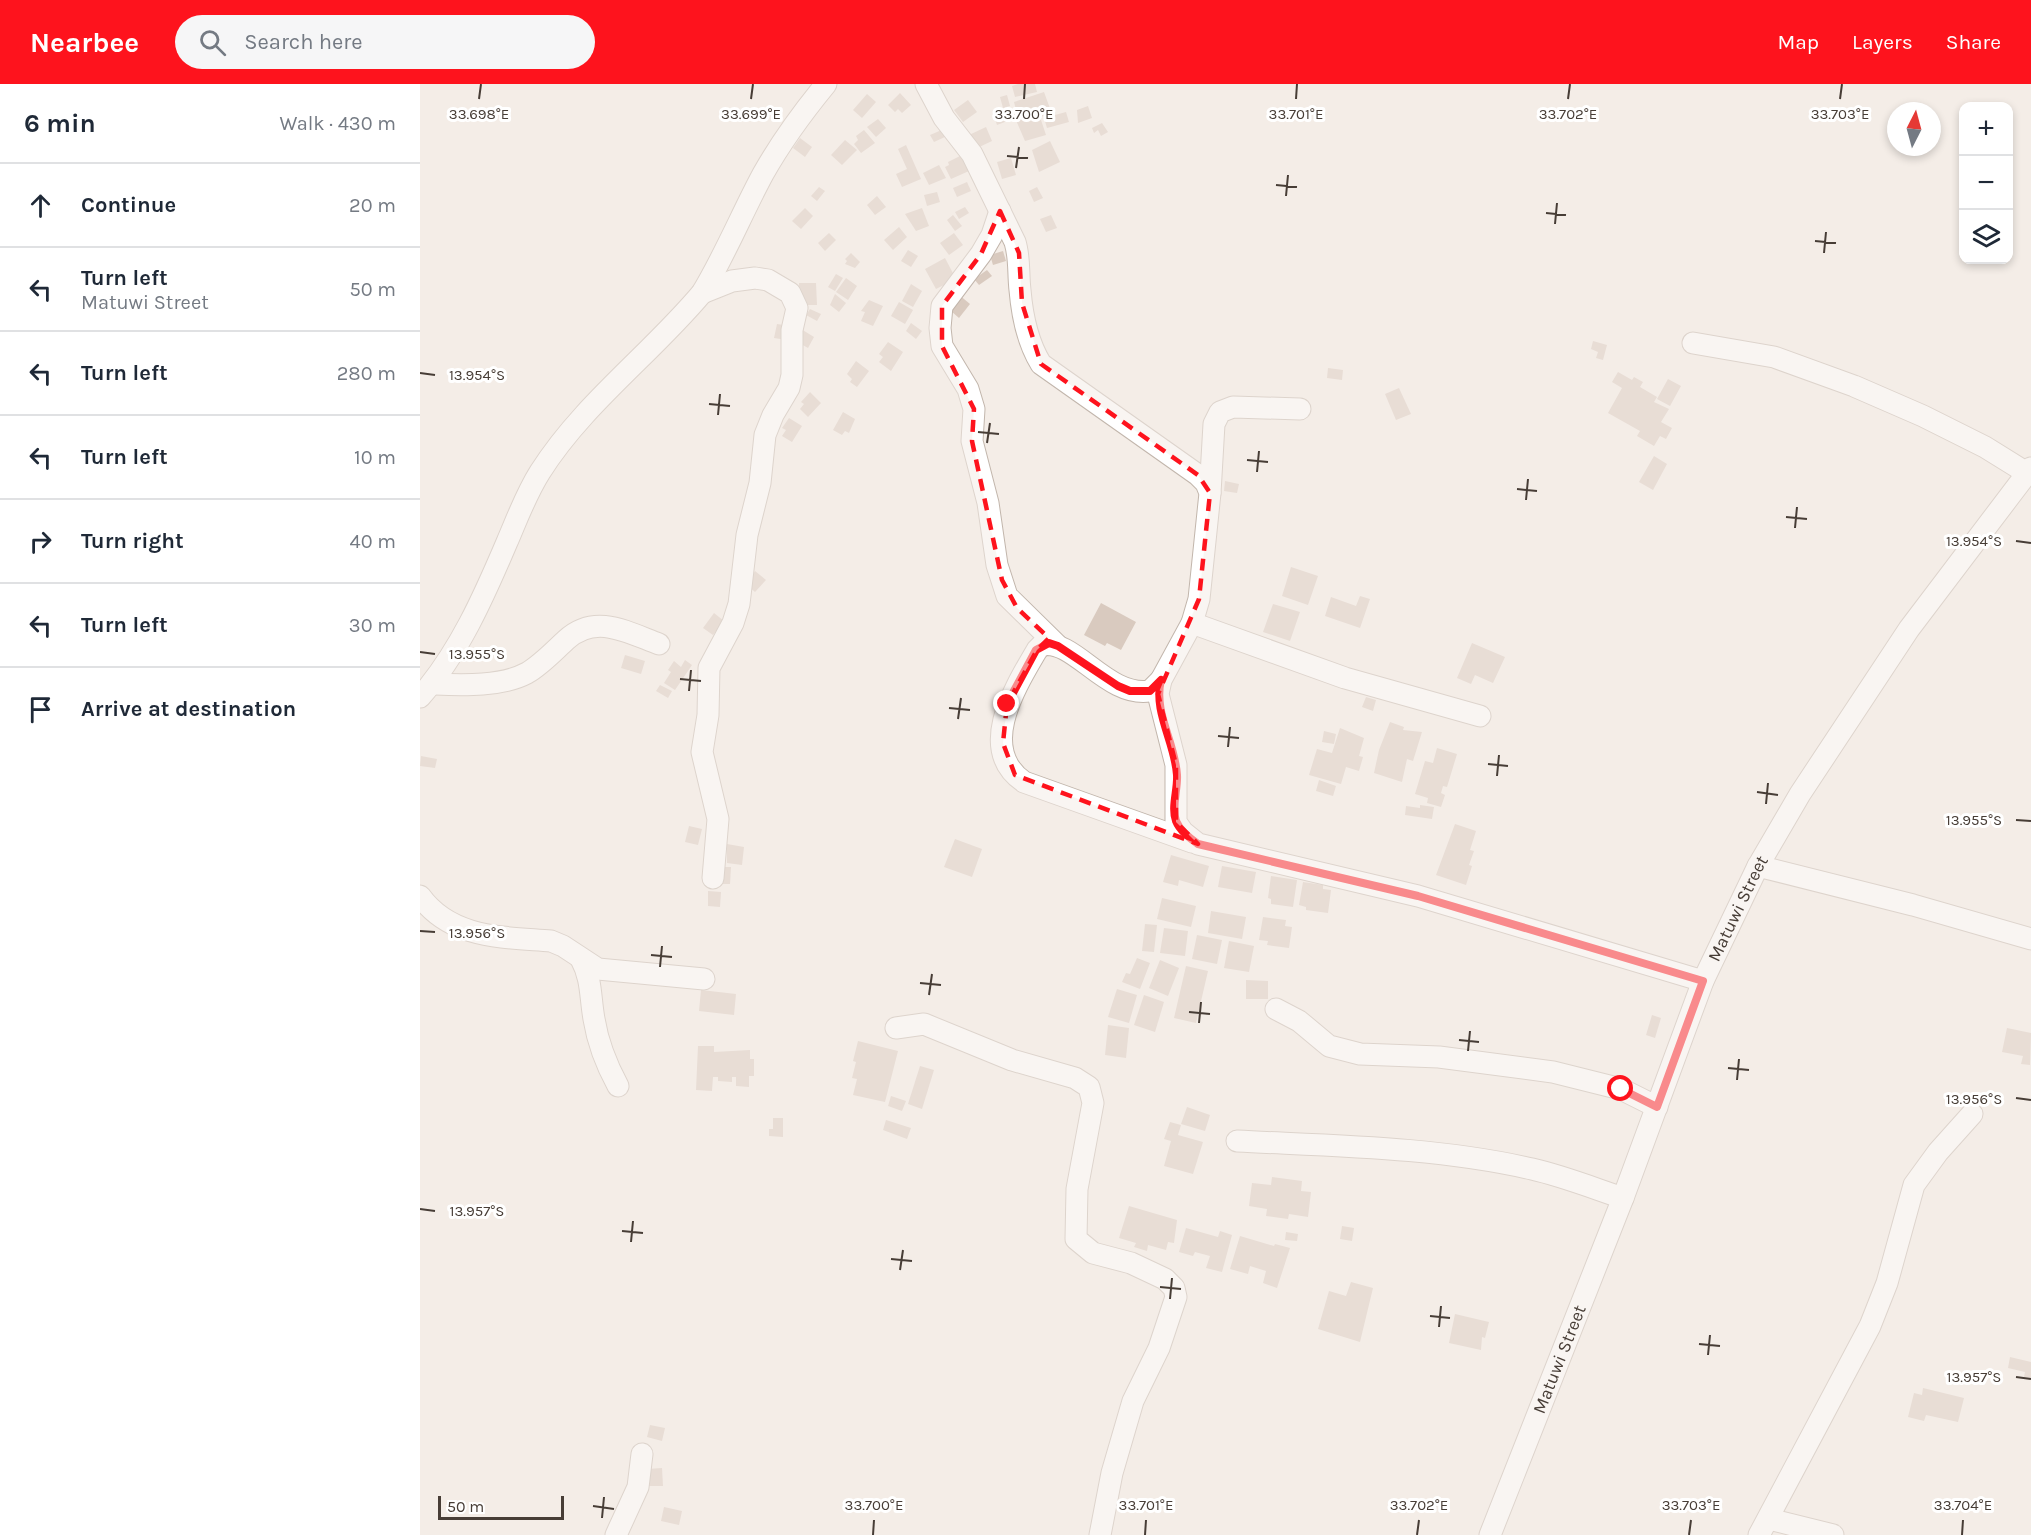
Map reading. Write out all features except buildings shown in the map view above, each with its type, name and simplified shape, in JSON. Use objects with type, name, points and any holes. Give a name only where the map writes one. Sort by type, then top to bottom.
[{"type":"street","points":[[426,691],[488,585],[528,494],[551,456],[702,292],[717,269],[764,172],[811,94],[826,84]]},
{"type":"street","points":[[926,84],[944,118],[972,154],[1018,253],[1022,303],[1034,352],[1041,364],[1198,475],[1206,483],[1210,493]]},
{"type":"street","points":[[1000,211],[992,236],[942,306],[940,328],[942,346],[968,389],[974,410],[972,441],[988,503],[997,566],[1007,596],[1058,646],[1118,686],[1130,691],[1150,691],[1161,680]]},
{"type":"street","points":[[702,292],[732,281],[755,278],[768,280],[790,292],[797,308],[792,330],[792,375],[765,435],[760,483],[747,535],[739,604],[733,623],[709,668],[708,715],[702,752],[718,819],[712,878]]},
{"type":"street","points":[[1694,343],[1774,357],[1854,386],[1923,416],[2029,470]]},
{"type":"street","points":[[1198,844],[1183,832],[1176,822],[1177,775],[1158,694],[1161,680],[1192,623],[1201,588],[1214,424],[1221,412],[1233,407],[1300,409]]},
{"type":"street","name":"Matuwi Street","points":[[1490,1535],[1623,1198],[1703,981],[1758,866],[1800,794],[1909,629],[2029,470]]},
{"type":"street","points":[[1192,623],[1345,678],[1480,716]]},
{"type":"street","points":[[426,691],[517,677],[528,672],[575,632],[595,626],[618,628],[659,644]]},
{"type":"street","points":[[1058,646],[1049,643],[1036,650],[1007,704],[1003,743],[1005,756],[1015,775],[1024,782],[1198,844],[1418,896],[1703,981]]},
{"type":"street","points":[[1758,866],[1925,908],[2031,939]]},
{"type":"street","points":[[420,897],[436,916],[450,925],[507,937],[551,941],[563,945],[582,959],[607,971],[704,979]]},
{"type":"street","points":[[582,959],[590,974],[594,1017],[602,1056],[618,1086]]},
{"type":"street","points":[[1276,1009],[1299,1021],[1329,1046],[1360,1054],[1439,1057],[1552,1072],[1621,1089],[1657,1107]]},
{"type":"street","points":[[896,1028],[916,1023],[924,1024],[1012,1060],[1075,1078],[1089,1087],[1093,1103],[1077,1189],[1076,1239],[1093,1253],[1131,1263],[1165,1279],[1174,1288],[1176,1297],[1159,1348],[1133,1401],[1120,1440],[1100,1535]]},
{"type":"street","points":[[1833,1535],[1764,1527],[1870,1326],[1887,1283],[1914,1185],[1938,1152],[1972,1114]]},
{"type":"street","points":[[1237,1141],[1396,1149],[1458,1156],[1532,1168],[1623,1198]]},
{"type":"street","points":[[616,1535],[638,1487],[642,1454]]},
{"type":"highlighted area","points":[[1000,211],[1019,253],[1022,303],[1041,364],[1198,475],[1210,493],[1199,599],[1158,694],[1176,765],[1176,822],[1198,844],[1015,775],[1003,743],[1007,704],[1037,650],[1049,638],[1017,608],[1002,580],[972,441],[974,409],[942,346],[942,306],[981,254]]},
{"type":"route","points":[[1007,704],[1036,650],[1049,643],[1058,646],[1118,686],[1130,691],[1150,691],[1161,680],[1158,694],[1159,706],[1176,765],[1176,822],[1183,832],[1198,844],[1418,896],[1703,981],[1657,1107],[1621,1089]]}]
